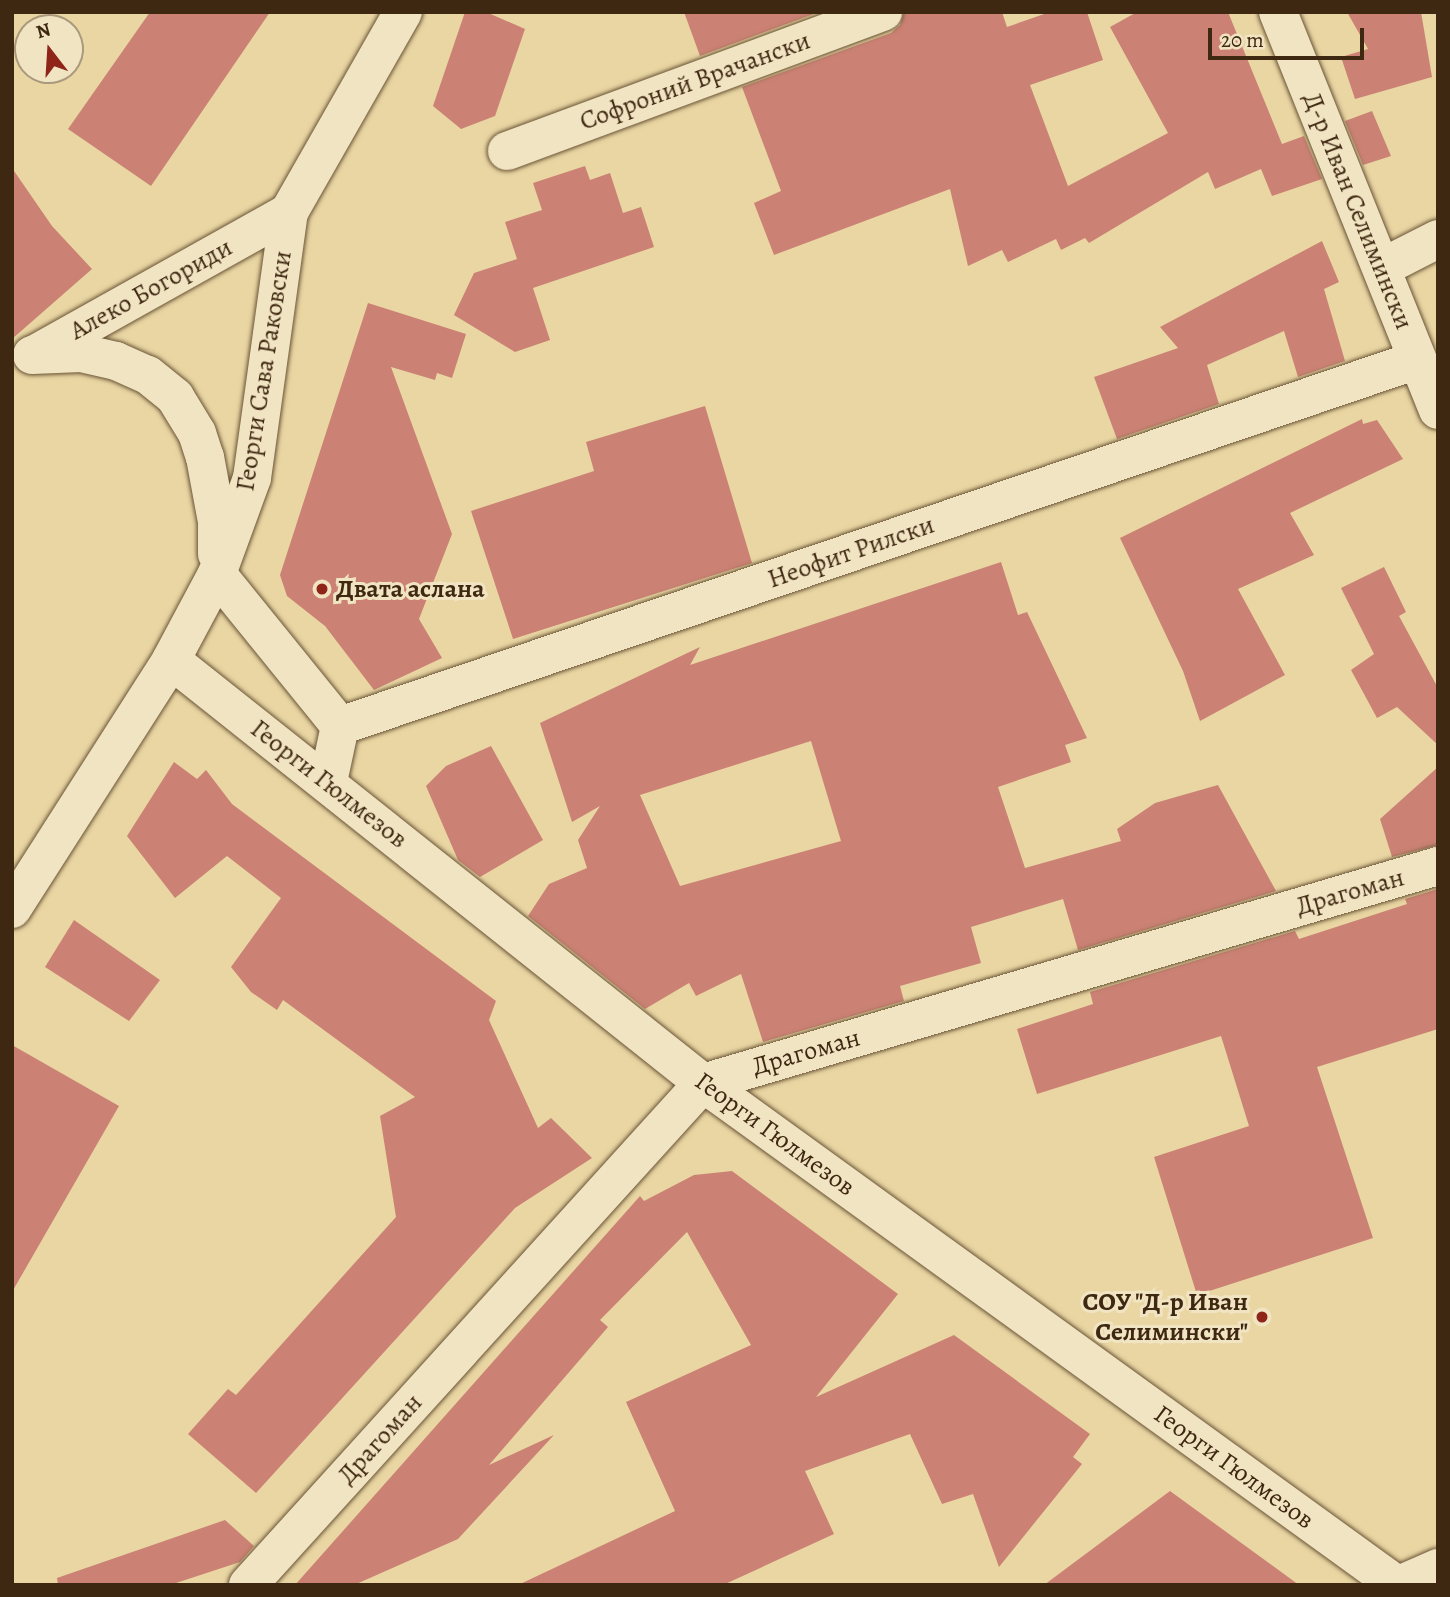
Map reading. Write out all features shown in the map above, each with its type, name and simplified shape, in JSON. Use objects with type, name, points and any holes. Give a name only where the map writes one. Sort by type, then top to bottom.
[{"type":"street","name":"Георги Сава Раковски","points":[[12,909],[171,660],[217,574],[252,478],[289,212],[403,12]]},
{"type":"street","name":"Софроний Врачански","points":[[507,150],[883,12]]},
{"type":"street","name":"Д-р Иван Селимински","points":[[1278,12],[1383,267],[1438,410]]},
{"type":"street","name":"Алеко Богориди","points":[[22,360],[289,212]]},
{"type":"street","points":[[1383,267],[1438,239]]},
{"type":"street","points":[[22,360],[81,353],[116,360],[148,376],[175,397],[197,433],[205,457],[217,522],[217,574],[340,726],[328,782]]},
{"type":"street","name":"Неофит Рилски","points":[[340,726],[1417,360]]},
{"type":"street","name":"Георги Гюлмезов","points":[[171,660],[328,782],[703,1083],[1398,1585]]},
{"type":"street","name":"Драгоман","points":[[248,1585],[703,1083],[1438,866]]},
{"type":"street","points":[[1398,1585],[1438,1567]]},
{"type":"building","points":[[150,12],[270,12],[151,186],[68,129]]},
{"type":"building","points":[[465,12],[486,12],[525,29],[495,116],[461,129],[433,106]]},
{"type":"building","points":[[684,12],[819,12],[700,56]]},
{"type":"building","points":[[904,12],[1002,12],[1007,27],[1050,12],[1087,12],[1103,60],[1030,85],[1068,186],[1168,133],[1110,27],[1137,12],[1228,12],[1282,144],[1304,136],[1322,179],[1272,196],[1261,169],[1215,189],[1208,172],[1089,243],[1085,238],[1061,250],[1056,239],[1008,262],[1002,250],[968,266],[950,189],[774,255],[754,203],[781,191],[742,87],[891,33],[900,25]]},
{"type":"building","points":[[1347,12],[1421,12],[1432,77],[1355,99],[1341,57],[1368,49]]},
{"type":"building","points":[[1372,111],[1391,156],[1363,165],[1345,121]]},
{"type":"building","points":[[585,166],[590,180],[610,173],[623,213],[641,207],[654,247],[533,288],[550,340],[515,352],[454,315],[474,273],[517,259],[505,222],[542,210],[533,183]]},
{"type":"building","points":[[12,168],[52,226],[92,269],[12,339]]},
{"type":"building","points":[[1322,241],[1339,282],[1324,289],[1345,361],[1298,377],[1284,331],[1207,365],[1219,404],[1117,439],[1094,377],[1178,348],[1160,327]]},
{"type":"building","points":[[368,303],[466,334],[452,378],[437,373],[435,380],[391,367],[452,534],[419,619],[442,658],[374,690],[325,626],[287,596],[280,575]]},
{"type":"building","points":[[705,406],[752,563],[513,639],[471,511],[594,471],[586,442]]},
{"type":"building","points":[[1362,419],[1363,424],[1377,420],[1403,459],[1290,513],[1314,555],[1238,589],[1285,675],[1200,721],[1183,671],[1120,538]]},
{"type":"building","points":[[1001,562],[1018,615],[1027,612],[1087,738],[1065,745],[1071,762],[998,787],[1025,868],[1121,841],[1117,829],[1155,803],[1218,785],[1276,891],[1078,950],[1063,899],[971,927],[981,963],[900,986],[904,1001],[763,1042],[741,974],[696,996],[689,983],[645,1009],[528,916],[549,884],[587,868],[578,840],[600,806],[572,822],[540,723],[700,647],[690,665]],"holes":[[[811,741],[841,841],[680,886],[640,795]]]},
{"type":"building","points":[[1384,567],[1406,612],[1399,616],[1438,688],[1438,745],[1397,707],[1377,718],[1351,670],[1374,654],[1341,588]]},
{"type":"building","points":[[491,746],[543,840],[480,877],[458,860],[426,786],[446,766]]},
{"type":"building","points":[[174,762],[197,779],[206,770],[232,804],[496,1001],[489,1020],[538,1128],[551,1118],[592,1158],[515,1208],[256,1493],[188,1434],[228,1389],[236,1395],[396,1217],[380,1116],[415,1097],[283,1000],[277,1010],[251,992],[231,967],[281,898],[227,856],[175,898],[127,836]]},
{"type":"building","points":[[1438,767],[1438,845],[1392,857],[1380,819]]},
{"type":"building","points":[[1438,889],[1438,1029],[1317,1067],[1373,1238],[1197,1295],[1154,1157],[1249,1126],[1221,1036],[1037,1094],[1017,1029],[1093,1004],[1090,992],[1295,931],[1299,939],[1407,904],[1405,899]]},
{"type":"building","points":[[74,920],[160,980],[129,1021],[45,967]]},
{"type":"building","points":[[12,1045],[119,1106],[12,1292]]},
{"type":"building","points":[[732,1171],[898,1294],[816,1397],[954,1335],[1090,1434],[1073,1457],[1082,1464],[999,1567],[973,1494],[942,1504],[910,1434],[805,1471],[834,1534],[723,1585],[518,1585],[675,1511],[626,1402],[751,1345],[687,1232],[600,1320],[608,1327],[489,1465],[554,1435],[458,1539],[354,1585],[295,1585],[640,1196],[644,1201],[694,1175]]},
{"type":"building","points":[[1170,1491],[1299,1585],[1044,1585]]},
{"type":"building","points":[[225,1520],[254,1546],[240,1562],[170,1585],[58,1585],[57,1578]]},
{"type":"place","name":"Двата аслана","points":[[322,589]]},
{"type":"place","name":"СОУ \"Д-р Иван Селимински\"","points":[[1262,1317]]}]
